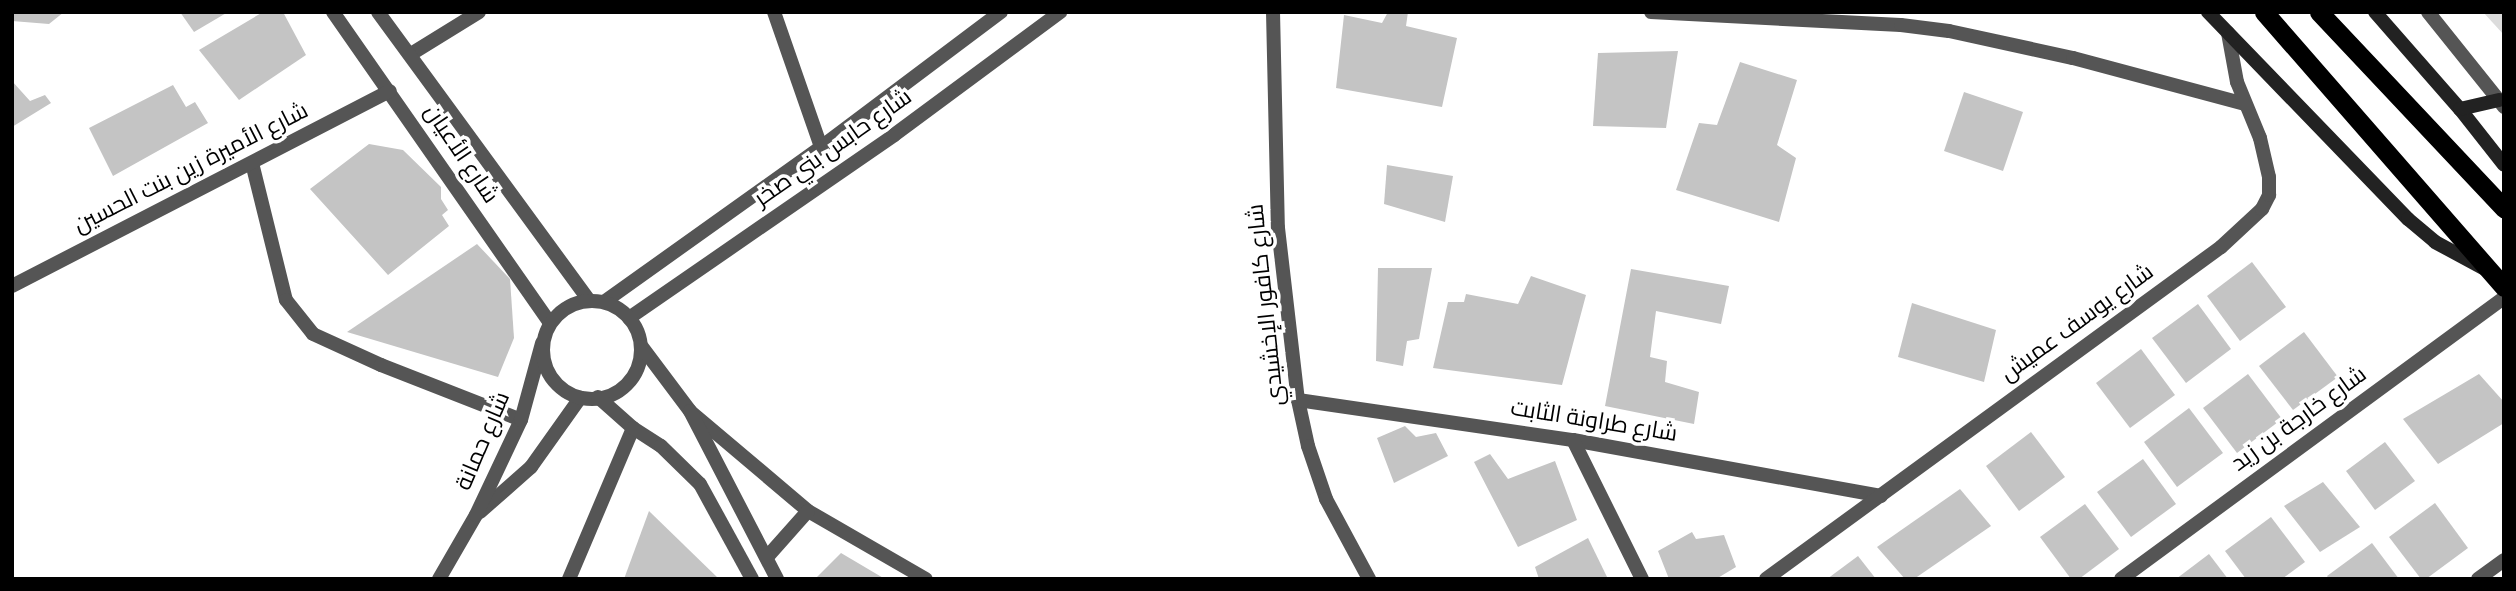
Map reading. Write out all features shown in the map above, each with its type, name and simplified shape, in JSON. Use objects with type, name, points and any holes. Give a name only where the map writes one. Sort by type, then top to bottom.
[{"type":"highway","points":[[2264,12],[2498,280]]},
{"type":"highway","points":[[2319,12],[2504,208]]},
{"type":"main road","points":[[2208,12],[2408,219],[2435,242],[2498,280]]},
{"type":"main road","points":[[2375,12],[2460,109],[2504,165]]},
{"type":"main road","points":[[2460,109],[2501,103]]},
{"type":"street","name":"شارع الأعيان","points":[[333,12],[550,323]]},
{"type":"street","name":"شارع الأعيان","points":[[378,12],[596,301]]},
{"type":"street","points":[[411,54],[479,12]]},
{"type":"street","points":[[774,12],[821,147]]},
{"type":"street","name":"شارع حابس بني صخر","points":[[596,301],[821,147],[1001,12]]},
{"type":"street","name":"شارع حابس بني صخر","points":[[629,318],[894,135],[1060,12]]},
{"type":"street","name":"شارع كافور الإخشيدي","points":[[1273,12],[1278,228],[1298,400],[1308,446],[1326,499],[1369,579]]},
{"type":"street","points":[[1651,12],[1901,25],[1949,31],[2073,58],[2245,104]]},
{"type":"street","points":[[2428,12],[2501,103]]},
{"type":"street","name":"شارع يوسف عميش","points":[[1766,579],[2221,247],[2251,222],[2269,195],[2269,177],[2260,138],[2245,104],[2233,65],[2228,33]]},
{"type":"street","name":"شارع الأميرة زين بنت الحسين","points":[[12,286],[390,91]]},
{"type":"street","points":[[252,163],[286,300],[313,334],[521,420]]},
{"type":"street","name":"شارع خارجة بن زيد","points":[[2121,579],[2504,298]]},
{"type":"street","points":[[642,347],[634,376],[624,387],[611,396],[580,398],[567,393],[547,372],[542,343],[550,323],[566,308],[596,301],[629,318],[642,347],[690,411],[768,556],[777,579]]},
{"type":"street","name":"شارع حمانة","points":[[439,579],[476,515],[521,420],[542,343]]},
{"type":"street","points":[[598,397],[633,428],[661,446],[700,484],[752,579]]},
{"type":"street","name":"شارع حمانة","points":[[476,515],[531,467],[580,398]]},
{"type":"street","name":"شارع طراونة الثابت","points":[[1298,400],[1573,440],[1881,496]]},
{"type":"street","points":[[690,411],[808,511],[926,579]]},
{"type":"street","points":[[569,579],[633,428]]},
{"type":"street","points":[[1573,440],[1642,579]]},
{"type":"street","points":[[768,556],[808,511]]},
{"type":"street","points":[[2478,579],[2504,560]]},
{"type":"shaded area","points":[[2483,12],[2504,12],[2504,35]]},
{"type":"building","points":[[12,12],[64,12],[49,24],[12,21]]},
{"type":"building","points":[[180,12],[228,12],[194,32]]},
{"type":"building","points":[[263,12],[283,12],[306,55],[239,100],[199,50]]},
{"type":"building","points":[[1388,12],[1408,12],[1406,26],[1457,38],[1442,107],[1336,88],[1344,15],[1382,23]]},
{"type":"building","points":[[1678,51],[1666,128],[1593,126],[1598,53]]},
{"type":"building","points":[[1740,62],[1797,80],[1777,145],[1796,158],[1779,222],[1676,190],[1699,123],[1717,125]]},
{"type":"building","points":[[12,81],[30,101],[45,95],[51,103],[12,127]]},
{"type":"building","points":[[173,85],[186,107],[195,102],[208,123],[113,176],[89,128]]},
{"type":"building","points":[[1964,92],[2023,112],[2003,171],[1944,151]]},
{"type":"building","points":[[369,144],[403,150],[441,187],[441,199],[448,210],[442,215],[449,226],[388,275],[310,189]]},
{"type":"building","points":[[1387,165],[1453,176],[1445,222],[1384,204]]},
{"type":"building","points":[[477,244],[510,279],[514,338],[498,377],[347,332]]},
{"type":"building","points":[[2252,262],[2286,307],[2240,341],[2207,296]]},
{"type":"building","points":[[1378,268],[1432,268],[1419,339],[1407,341],[1403,366],[1376,361]]},
{"type":"building","points":[[1631,269],[1729,286],[1721,324],[1656,311],[1650,357],[1667,361],[1665,382],[1699,392],[1694,424],[1605,406]]},
{"type":"building","points":[[1531,276],[1586,295],[1562,385],[1433,368],[1448,302],[1464,302],[1466,294],[1518,304]]},
{"type":"building","points":[[1912,303],[1996,330],[1984,382],[1898,357]]},
{"type":"building","points":[[2198,304],[2231,349],[2186,383],[2152,338]]},
{"type":"building","points":[[2304,332],[2338,377],[2293,410],[2259,366]]},
{"type":"building","points":[[2141,349],[2175,395],[2130,428],[2096,383]]},
{"type":"building","points":[[2248,374],[2282,419],[2237,453],[2203,408]]},
{"type":"building","points":[[2479,374],[2504,402],[2504,423],[2438,464],[2403,419]]},
{"type":"building","points":[[2189,408],[2223,453],[2177,487],[2144,442]]},
{"type":"building","points":[[1405,426],[1416,437],[1436,433],[1448,456],[1394,483],[1377,438]]},
{"type":"building","points":[[2031,432],[2065,477],[2019,511],[1986,466]]},
{"type":"building","points":[[2385,442],[2415,481],[2375,510],[2346,471]]},
{"type":"building","points":[[1490,454],[1508,479],[1555,461],[1577,520],[1518,547],[1474,462]]},
{"type":"building","points":[[2143,459],[2176,504],[2131,537],[2097,492]]},
{"type":"building","points":[[2323,482],[2360,527],[2320,552],[2284,506]]},
{"type":"building","points":[[1960,489],[1991,526],[1914,579],[1905,579],[1877,547]]},
{"type":"building","points":[[2435,503],[2468,548],[2426,579],[2421,579],[2389,537]]},
{"type":"building","points":[[2085,504],[2119,549],[2079,579],[2071,579],[2040,537]]},
{"type":"building","points":[[649,511],[719,579],[624,579]]},
{"type":"building","points":[[2271,517],[2305,562],[2282,579],[2246,579],[2225,551]]},
{"type":"building","points":[[1692,532],[1696,539],[1724,535],[1736,567],[1716,579],[1669,579],[1658,551]]},
{"type":"building","points":[[1588,538],[1608,579],[1539,579],[1535,567]]},
{"type":"building","points":[[2372,543],[2399,579],[2329,579],[2327,576]]},
{"type":"building","points":[[841,553],[885,579],[815,579]]},
{"type":"building","points":[[2209,554],[2228,579],[2176,579]]},
{"type":"building","points":[[1858,556],[1876,579],[1827,579]]}]
